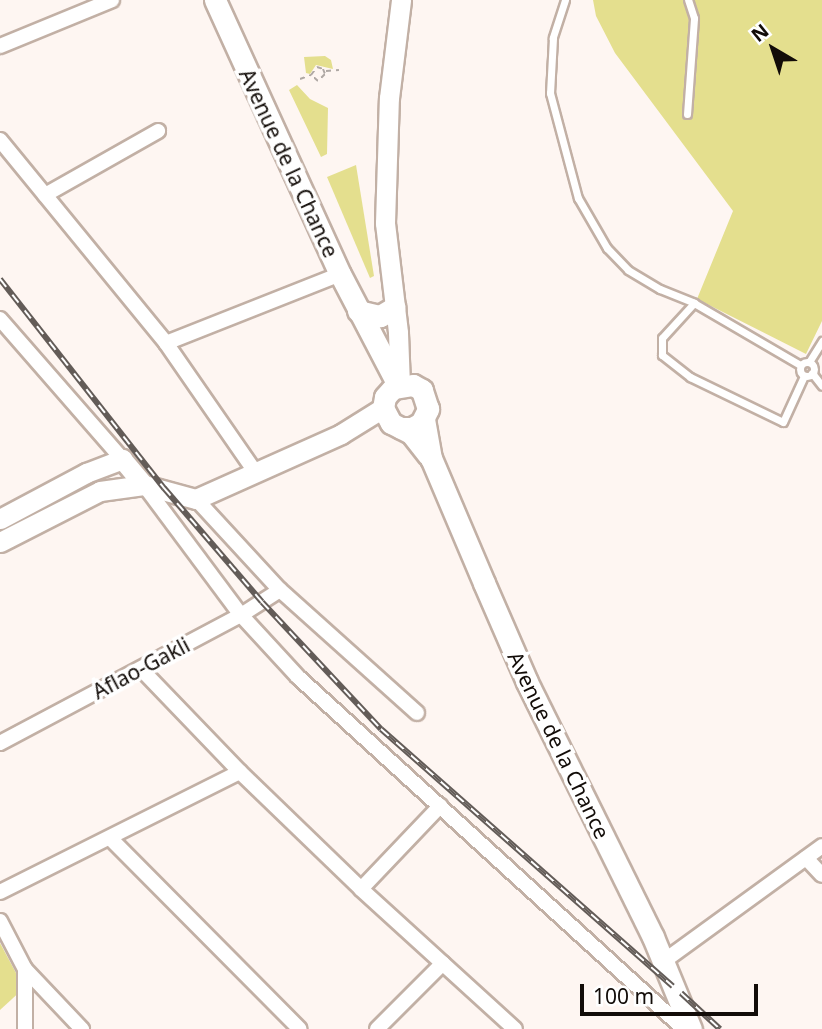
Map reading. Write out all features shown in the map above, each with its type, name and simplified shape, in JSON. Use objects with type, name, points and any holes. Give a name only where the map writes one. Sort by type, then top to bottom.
[{"type":"main road","name":"Avenue de la Chance","points":[[215,0],[362,319],[411,433],[431,458]]},
{"type":"main road","points":[[362,319],[380,316],[394,307]]},
{"type":"main road","name":"Avenue de la Chance","points":[[396,401],[422,390],[427,399],[425,419],[431,458],[527,682],[664,961],[691,1029]]},
{"type":"main road","points":[[396,401],[412,428],[425,419]]},
{"type":"street","points":[[0,46],[113,0]]},
{"type":"street","points":[[196,499],[256,474],[341,433],[396,401],[398,332],[385,222],[385,162],[393,53],[401,0]]},
{"type":"street","points":[[45,195],[158,131]]},
{"type":"street","points":[[0,140],[166,343],[256,474]]},
{"type":"street","points":[[166,343],[340,274]]},
{"type":"street","points":[[3,328],[122,458],[241,615],[298,677],[684,1029]]},
{"type":"street","points":[[0,519],[86,473],[122,458]]},
{"type":"street","points":[[0,542],[100,491],[144,485],[196,499],[280,590],[417,713]]},
{"type":"street","name":"Aflao-Gakli","points":[[0,743],[241,615],[280,590]]},
{"type":"street","points":[[141,669],[240,772],[361,889],[515,1029]]},
{"type":"street","points":[[0,892],[240,772]]},
{"type":"street","points":[[361,889],[440,806]]},
{"type":"street","points":[[110,838],[300,1029]]},
{"type":"street","points":[[664,961],[822,846]]},
{"type":"street","points":[[806,858],[822,875]]},
{"type":"street","points":[[0,920],[25,969],[82,1029]]},
{"type":"street","points":[[377,1029],[443,963]]},
{"type":"street","points":[[24,1029],[25,969]]},
{"type":"lane","points":[[565,0],[553,38],[550,93],[578,198],[589,222],[607,248],[628,270],[660,289],[694,303],[800,365],[809,362],[822,341]]},
{"type":"lane","points":[[687,114],[694,18],[688,0]]},
{"type":"lane","points":[[694,303],[662,338],[661,352],[674,367],[783,422],[804,376],[813,373]]},
{"type":"lane","points":[[809,362],[822,386]]},
{"type":"lane","points":[[800,365],[804,376]]},
{"type":"path","points":[[300,79],[311,75],[317,67],[324,71],[339,70]]},
{"type":"path","points":[[311,75],[316,80],[321,80],[324,71]]},
{"type":"shaded area","points":[[593,0],[822,0],[822,321],[806,354],[697,299],[733,211],[615,53],[596,16]]},
{"type":"shaded area","points":[[325,56],[331,60],[333,69],[316,65],[310,74],[306,73],[304,57]]},
{"type":"shaded area","points":[[297,85],[310,99],[328,108],[327,154],[321,157],[289,90]]},
{"type":"shaded area","points":[[356,165],[374,276],[370,278],[327,177]]},
{"type":"shaded area","points":[[0,943],[24,988],[0,1010]]},
{"type":"railway","points":[[0,279],[164,488],[262,602],[381,729],[673,986]]},
{"type":"railway","points":[[681,993],[720,1029]]}]
